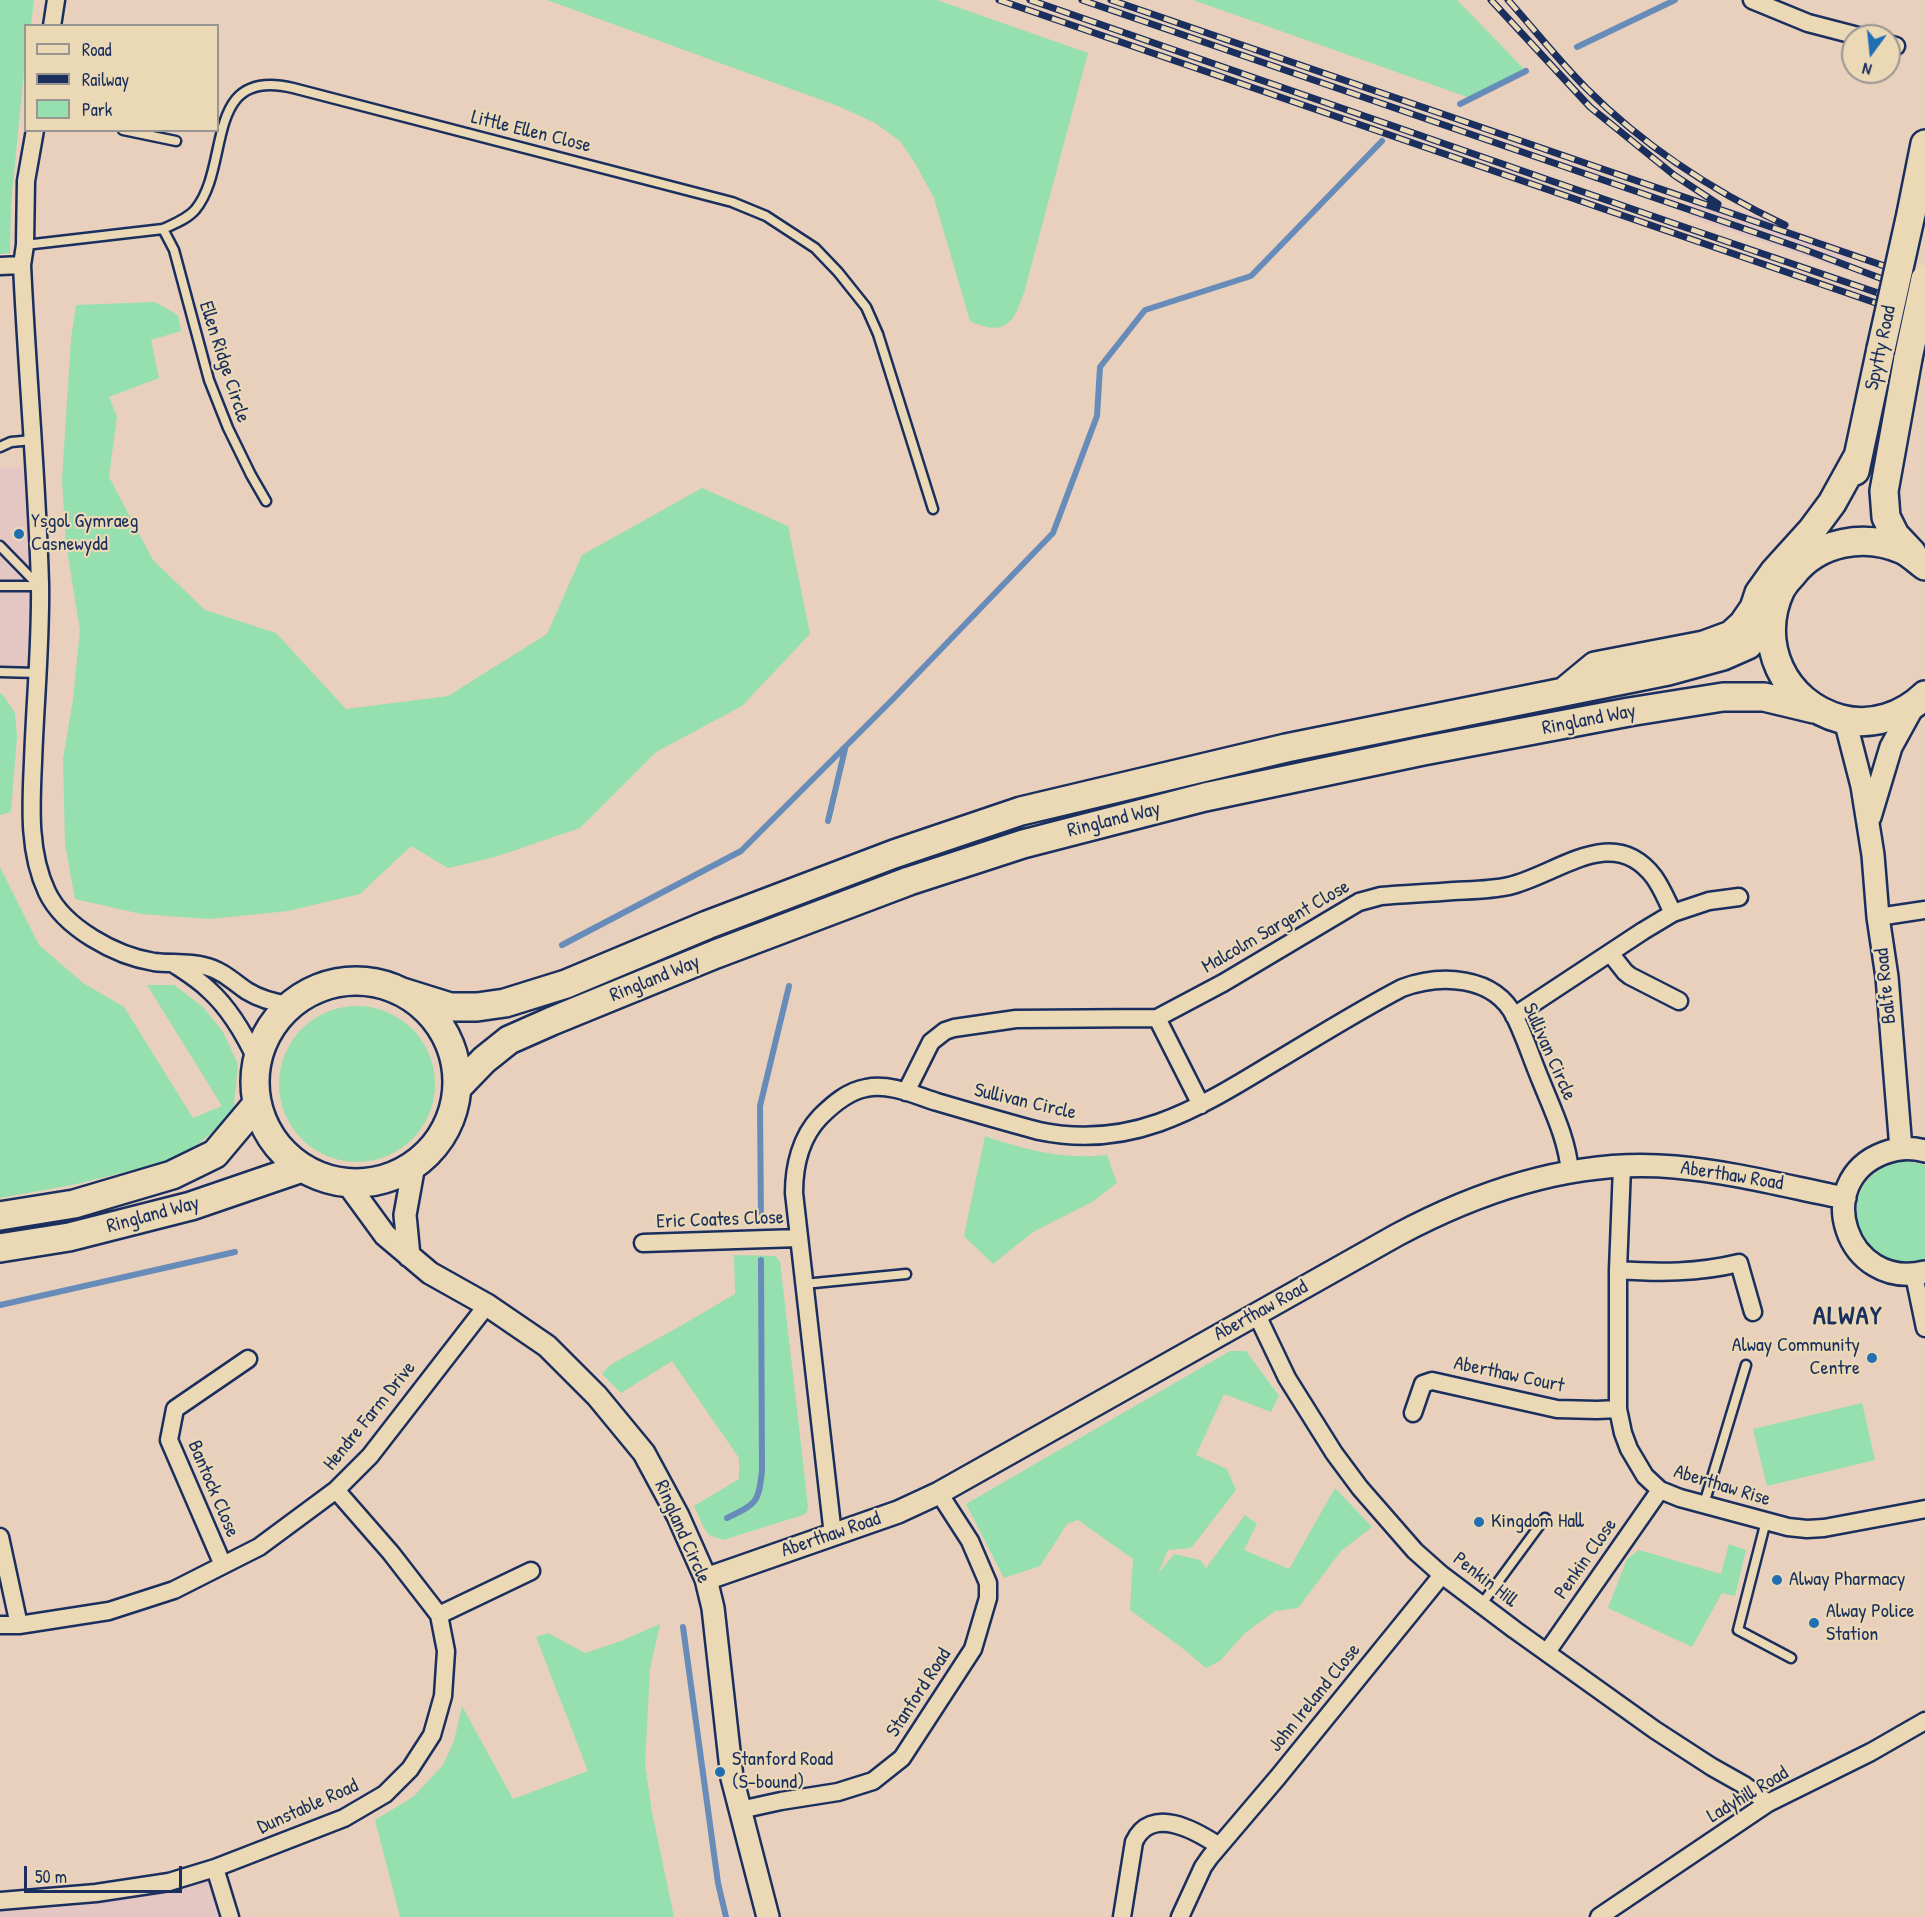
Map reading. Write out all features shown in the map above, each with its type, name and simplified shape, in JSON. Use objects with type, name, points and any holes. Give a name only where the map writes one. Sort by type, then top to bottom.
[{"type":"main road","name":"Spytty Road","points":[[1825,548],[1844,506],[1858,456],[1925,144]]},
{"type":"main road","name":"Spytty Road","points":[[1925,279],[1884,490],[1886,517],[1894,536],[1925,566]]},
{"type":"main road","name":"Ringland Way","points":[[1563,692],[1595,666],[1704,645],[1731,635],[1743,624],[1754,608],[1759,593],[1774,572],[1812,530],[1832,503],[1858,456]]},
{"type":"main road","name":"Balfe Road","points":[[1919,701],[1892,717],[1869,722],[1829,716],[1814,708],[1794,692],[1779,669],[1772,644],[1772,617],[1781,588],[1800,564],[1825,548],[1852,541],[1879,542],[1904,551],[1925,566]]},
{"type":"main road","name":"Ringland Way","points":[[402,992],[426,1009],[444,1032],[455,1059],[458,1088],[451,1118],[436,1144],[414,1166],[393,1177],[370,1183],[347,1183],[324,1178],[302,1168],[282,1151],[266,1129],[257,1104],[254,1083],[256,1061],[268,1030],[290,1005],[315,989],[345,981],[375,982],[450,1007],[477,1007],[505,1003],[566,984],[707,925],[894,854],[1021,812],[1286,748],[1668,671],[1723,656],[1748,645],[1772,617]]},
{"type":"main road","name":"Ringland Way","points":[[458,1088],[484,1060],[509,1040],[552,1021],[717,954],[909,881],[1023,844],[1205,796],[1629,712],[1723,697],[1764,697],[1814,708]]},
{"type":"main road","name":"Ringland Way","points":[[0,1216],[74,1204],[172,1175],[215,1154],[257,1104]]},
{"type":"main road","name":"Ringland Way","points":[[0,1248],[69,1237],[191,1206],[302,1168]]},
{"type":"street","points":[[52,24],[56,0]]},
{"type":"street","points":[[1752,0],[1808,23],[1841,32]]},
{"type":"street","points":[[34,132],[26,181],[25,245],[22,265],[40,586],[32,805],[35,856],[47,893],[67,919],[100,944],[132,957],[174,964],[205,966],[250,992],[276,1003],[290,1005]]},
{"type":"street","points":[[0,266],[22,265]]},
{"type":"street","name":"Balfe Road","points":[[1868,823],[1891,747],[1919,701]]},
{"type":"street","name":"Balfe Road","points":[[1845,720],[1862,786],[1868,823],[1887,977],[1901,1149]]},
{"type":"street","name":"Malcolm Sargent Close","points":[[906,1092],[931,1042],[945,1031],[1016,1019],[1157,1018],[1203,994],[1359,902],[1370,898],[1488,890],[1510,886],[1530,880],[1589,854],[1607,851],[1628,856],[1647,869],[1660,886],[1673,913]]},
{"type":"street","points":[[1514,1016],[1673,913],[1709,901],[1739,897]]},
{"type":"street","points":[[1878,917],[1925,910]]},
{"type":"street","points":[[1610,952],[1630,976],[1679,1001]]},
{"type":"street","points":[[174,964],[209,989],[226,1009],[246,1038],[256,1061]]},
{"type":"street","name":"Sullivan Circle","points":[[832,1535],[794,1178],[805,1139],[816,1121],[853,1092],[880,1087],[906,1092],[1060,1136],[1101,1136],[1147,1127],[1172,1119],[1201,1105],[1385,997],[1413,983],[1439,979],[1472,983],[1497,995],[1514,1016],[1566,1143],[1570,1172]]},
{"type":"street","points":[[1157,1018],[1201,1105]]},
{"type":"street","points":[[1925,1151],[1891,1150],[1864,1164],[1847,1189],[1843,1207],[1844,1225],[1851,1242],[1862,1256],[1874,1266],[1887,1272],[1919,1273],[1925,1328]]},
{"type":"street","points":[[409,1256],[405,1215],[414,1166]]},
{"type":"street","name":"Aberthaw Road","points":[[706,1579],[898,1512],[939,1493],[1397,1235],[1449,1208],[1505,1187],[1570,1172],[1652,1166],[1748,1177],[1845,1198]]},
{"type":"street","name":"Aberthaw Rise","points":[[1622,1167],[1618,1270],[1618,1409],[1623,1433],[1635,1463],[1645,1476],[1660,1490],[1680,1498],[1788,1527],[1824,1528],[1925,1509]]},
{"type":"street","name":"Ringland Circle","points":[[347,1183],[385,1235],[409,1256],[430,1273],[487,1305],[547,1346],[597,1396],[644,1453],[678,1516],[706,1579],[713,1608],[732,1778],[768,1917]]},
{"type":"street","name":"Eric Coates Close","points":[[643,1243],[799,1238]]},
{"type":"street","points":[[1618,1270],[1678,1272],[1713,1270],[1739,1263],[1753,1312]]},
{"type":"street","name":"Hendre Farm Drive","points":[[0,1625],[109,1611],[174,1590],[259,1547],[336,1490],[370,1456],[487,1305]]},
{"type":"street","name":"Penkin Hill","points":[[1256,1313],[1287,1378],[1334,1453],[1390,1525],[1415,1551],[1481,1605],[1665,1737],[1744,1785],[1768,1803]]},
{"type":"street","name":"Bantock Close","points":[[223,1565],[169,1440],[175,1409],[248,1359]]},
{"type":"street","name":"Aberthaw Court","points":[[1413,1413],[1423,1384],[1432,1381],[1557,1409],[1618,1409]]},
{"type":"street","name":"Dunstable Road","points":[[0,1901],[96,1893],[169,1882],[215,1868],[344,1818],[385,1794],[410,1769],[432,1735],[443,1696],[446,1651],[439,1615],[391,1553],[336,1490]]},
{"type":"street","name":"Penkin Close","points":[[1547,1652],[1660,1490]]},
{"type":"street","name":"Stanford Road","points":[[740,1810],[838,1792],[873,1781],[902,1758],[973,1649],[988,1598],[987,1583],[970,1541],[939,1493]]},
{"type":"street","points":[[0,1537],[19,1624]]},
{"type":"street","points":[[439,1615],[531,1571]]},
{"type":"street","name":"John Ireland Close","points":[[1180,1917],[1203,1867],[1219,1846],[1442,1575]]},
{"type":"street","name":"Ladyhill Road","points":[[1599,1917],[1768,1803],[1862,1757],[1925,1720]]},
{"type":"street","points":[[1122,1917],[1134,1842],[1138,1833],[1148,1825],[1160,1822],[1172,1824],[1219,1846]]},
{"type":"street","points":[[215,1868],[230,1917]]},
{"type":"lane","name":"Little Ellen Close","points":[[25,245],[163,229],[179,222],[194,211],[209,186],[226,112],[240,95],[254,86],[262,85],[293,88],[732,202],[766,216],[815,248],[866,307],[878,334],[933,509]]},
{"type":"lane","points":[[133,132],[176,141]]},
{"type":"lane","name":"Ellen Ridge Circle","points":[[163,229],[174,250],[209,380],[228,428],[266,501]]},
{"type":"lane","points":[[0,447],[11,442],[33,440]]},
{"type":"lane","points":[[0,546],[40,586]]},
{"type":"lane","points":[[0,586],[40,586]]},
{"type":"lane","points":[[0,672],[37,673]]},
{"type":"lane","points":[[804,1284],[906,1274]]},
{"type":"lane","points":[[1704,1504],[1746,1365]]},
{"type":"lane","points":[[1481,1605],[1545,1518]]},
{"type":"lane","points":[[1766,1521],[1738,1630],[1791,1659]]},
{"type":"shaded area","points":[[1694,195],[1852,250],[1846,270],[1687,216]]},
{"type":"shaded area","name":"Ysgol Gymraeg Casnewydd","points":[[34,466],[37,673],[0,672],[0,468]]},
{"type":"shaded area","points":[[215,1868],[230,1917],[0,1917],[0,1901]]},
{"type":"green space","points":[[0,0],[34,0],[31,24],[24,24],[24,70],[11,204],[10,253],[0,254]]},
{"type":"green space","points":[[547,0],[937,0],[1088,53],[1024,293],[1013,317],[1007,324],[997,328],[970,321],[934,198],[900,141],[875,123],[838,106]]},
{"type":"green space","points":[[1193,0],[1457,0],[1526,71],[1470,98]]},
{"type":"green space","points":[[155,302],[178,315],[181,331],[151,340],[159,378],[109,397],[117,416],[109,477],[153,560],[205,610],[276,633],[346,709],[448,696],[547,634],[582,555],[702,488],[788,526],[810,634],[742,706],[656,752],[580,828],[495,857],[448,868],[411,846],[360,894],[288,911],[209,919],[141,914],[75,899],[65,844],[63,759],[73,700],[80,630],[66,544],[62,480],[71,339],[76,305]]},
{"type":"green space","points":[[0,694],[15,713],[17,737],[11,812],[0,815]]},
{"type":"green space","points":[[0,867],[39,945],[83,983],[124,1007],[193,1118],[222,1106],[147,985],[174,985],[203,1007],[223,1032],[238,1064],[233,1115],[197,1145],[163,1163],[72,1185],[0,1198]]},
{"type":"green space","points":[[357,1006],[387,1012],[412,1029],[429,1054],[435,1084],[429,1114],[412,1139],[387,1156],[357,1162],[327,1156],[302,1139],[285,1114],[279,1084],[285,1054],[302,1029],[327,1012]]},
{"type":"green space","points":[[985,1136],[1045,1153],[1076,1156],[1107,1155],[1117,1183],[1092,1202],[1033,1232],[993,1264],[964,1236]]},
{"type":"green space","points":[[1907,1161],[1925,1165],[1925,1259],[1898,1261],[1878,1253],[1864,1238],[1857,1220],[1858,1201],[1866,1182],[1882,1168]]},
{"type":"green space","points":[[734,1255],[775,1256],[780,1261],[808,1506],[807,1512],[803,1515],[723,1540],[709,1535],[694,1506],[739,1479],[739,1458],[672,1361],[621,1393],[602,1374],[610,1365],[735,1294]]},
{"type":"green space","points":[[1230,1351],[1246,1351],[1279,1396],[1271,1412],[1224,1394],[1196,1455],[1227,1469],[1236,1490],[1191,1548],[1168,1550],[1158,1574],[1174,1554],[1200,1560],[1206,1568],[1245,1515],[1257,1524],[1244,1550],[1289,1569],[1335,1488],[1372,1527],[1341,1551],[1298,1608],[1275,1611],[1245,1633],[1220,1661],[1206,1668],[1130,1610],[1133,1559],[1078,1520],[1067,1524],[1040,1566],[1004,1578],[966,1504]]},
{"type":"green space","points":[[1862,1403],[1875,1460],[1767,1486],[1753,1429]]},
{"type":"green space","points":[[1729,1544],[1746,1550],[1735,1596],[1722,1593],[1692,1647],[1608,1608],[1627,1559],[1639,1550],[1721,1574]]},
{"type":"green space","points":[[660,1624],[650,1669],[645,1764],[652,1812],[674,1917],[400,1917],[375,1820],[413,1797],[443,1765],[454,1741],[462,1706],[513,1799],[588,1771],[536,1637],[548,1633],[585,1653]]},
{"type":"waterway","points":[[1577,47],[1675,0]]},
{"type":"waterway","points":[[1460,104],[1526,71]]},
{"type":"waterway","points":[[562,945],[741,851],[892,700],[1053,533],[1097,416],[1100,367],[1145,310],[1251,276],[1382,141]]},
{"type":"waterway","points":[[828,821],[845,749]]},
{"type":"waterway","points":[[761,1221],[760,1106],[789,986]]},
{"type":"waterway","points":[[0,1305],[235,1252]]},
{"type":"waterway","points":[[727,1518],[754,1501],[761,1481],[761,1260]]},
{"type":"waterway","points":[[683,1627],[718,1883],[726,1917]]},
{"type":"railway","points":[[999,0],[1925,320]]},
{"type":"railway","points":[[1030,0],[1925,309]]},
{"type":"railway","points":[[1082,0],[1803,249],[1925,295]]},
{"type":"railway","points":[[1111,0],[1925,280]]},
{"type":"railway","points":[[1491,0],[1590,107],[1674,175],[1718,204]]},
{"type":"railway","points":[[1508,0],[1577,78],[1631,129],[1705,182],[1785,225]]},
{"type":"place","name":"Ysgol Gymraeg Casnewydd","points":[[19,534]]},
{"type":"place","name":"Alway Community Centre","points":[[1872,1358]]},
{"type":"place","name":"Kingdom Hall","points":[[1479,1522]]},
{"type":"place","name":"Alway Pharmacy","points":[[1777,1580]]},
{"type":"place","name":"Alway Police Station","points":[[1814,1623]]},
{"type":"place","name":"Stanford Road (S-bound)","points":[[720,1772]]},
{"type":"district","name":"ALWAY","points":[[1848,1317]]}]
